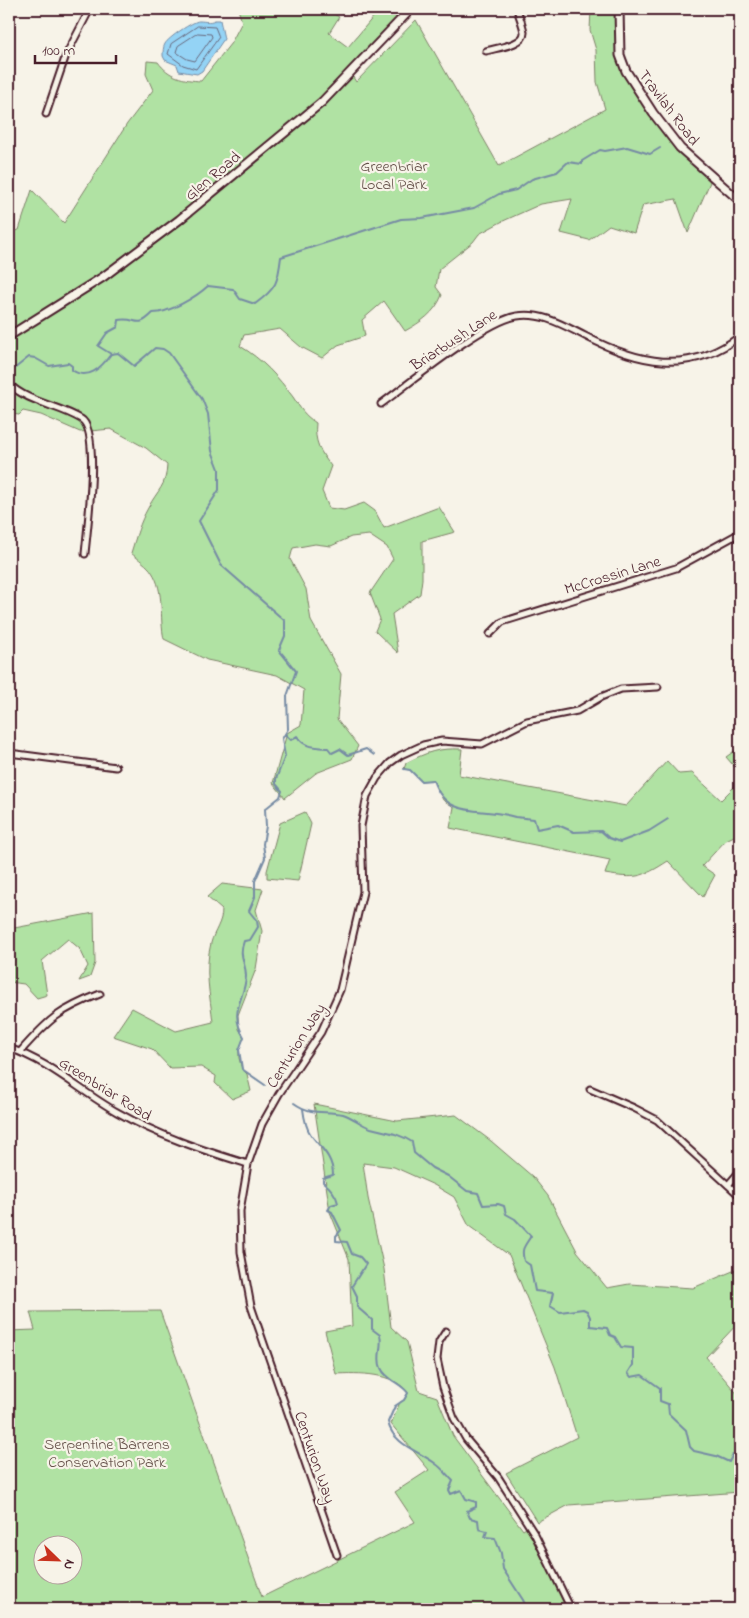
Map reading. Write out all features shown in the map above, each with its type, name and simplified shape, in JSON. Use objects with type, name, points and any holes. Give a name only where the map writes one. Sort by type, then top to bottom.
[{"type":"main road","name":"Glen Road","points":[[9,336],[103,277],[179,220],[322,102],[411,9]]},
{"type":"main road","name":"Travilah Road","points":[[619,9],[620,55],[626,71],[653,113],[680,148],[740,200]]},
{"type":"street","points":[[46,114],[66,55],[90,9]]},
{"type":"street","points":[[394,9],[403,17]]},
{"type":"street","points":[[486,51],[518,42],[523,38],[524,33],[517,9]]},
{"type":"street","name":"Briarbush Lane","points":[[381,404],[484,330],[510,317],[528,316],[551,320],[618,352],[634,358],[662,362],[704,356],[725,347],[740,336]]},
{"type":"street","points":[[9,384],[23,396],[81,419],[88,427],[92,449],[86,554]]},
{"type":"street","name":"McCrossin Lane","points":[[490,634],[502,622],[676,568],[740,533]]},
{"type":"street","name":"Centurion Way","points":[[337,1555],[246,1285],[240,1224],[242,1194],[248,1164],[262,1124],[320,1033],[340,990],[363,892],[362,815],[367,796],[382,771],[401,755],[424,744],[442,741],[482,744],[527,721],[577,711],[621,689],[658,688]]},
{"type":"street","points":[[9,753],[116,767]]},
{"type":"street","points":[[20,1052],[47,1021],[71,1005],[100,994]]},
{"type":"street","name":"Greenbriar Road","points":[[9,1048],[49,1066],[114,1111],[154,1132],[177,1142],[248,1164]]},
{"type":"street","points":[[590,1089],[657,1120],[740,1196]]},
{"type":"street","points":[[728,1185],[740,1171]]},
{"type":"street","points":[[446,1331],[439,1342],[437,1359],[443,1387],[454,1418],[466,1439],[498,1477],[535,1535],[571,1609]]},
{"type":"green space","name":"Greenbriar Local Park","points":[[238,9],[325,9],[339,17],[329,33],[348,47],[380,9],[394,9],[403,17],[351,74],[356,82],[416,20],[499,166],[605,109],[597,82],[596,50],[590,30],[591,9],[619,9],[620,55],[653,113],[705,171],[710,182],[688,233],[676,199],[643,205],[634,233],[609,225],[589,240],[561,233],[572,199],[541,204],[501,222],[479,234],[473,242],[439,269],[436,287],[442,295],[436,307],[417,324],[405,331],[384,301],[362,320],[365,336],[338,345],[322,358],[301,347],[280,329],[244,335],[240,346],[269,369],[308,417],[316,423],[316,435],[319,446],[331,466],[322,491],[329,508],[344,510],[364,503],[375,511],[384,528],[439,507],[455,532],[422,541],[420,594],[392,614],[398,653],[375,631],[380,619],[370,593],[393,559],[387,547],[369,535],[351,537],[331,546],[315,544],[293,548],[290,559],[306,589],[311,621],[341,674],[337,719],[358,746],[352,759],[316,773],[285,798],[273,783],[287,733],[301,725],[304,690],[277,675],[207,660],[164,639],[159,588],[156,580],[148,567],[131,553],[143,519],[163,483],[167,465],[146,448],[111,429],[80,432],[41,415],[23,411],[19,415],[11,414],[9,423],[9,232],[19,230],[32,190],[64,223],[127,124],[153,90],[146,74],[147,61],[158,62],[177,77],[201,81],[231,43],[242,22]]},
{"type":"green space","points":[[740,747],[740,833],[726,840],[702,866],[715,875],[703,897],[668,861],[638,876],[615,876],[605,874],[610,860],[450,828],[454,807],[443,800],[433,780],[421,781],[410,770],[404,769],[406,763],[427,753],[446,749],[462,749],[459,775],[626,806],[667,761],[679,774],[692,773],[721,800],[735,786],[739,772],[726,757]]},
{"type":"green space","points":[[305,812],[311,824],[298,881],[267,878],[267,871],[280,823]]},
{"type":"green space","points":[[222,884],[263,889],[256,910],[262,931],[256,969],[238,1015],[239,1029],[244,1037],[239,1050],[239,1058],[242,1069],[247,1074],[251,1091],[232,1099],[215,1083],[216,1076],[201,1067],[170,1068],[152,1049],[113,1036],[132,1008],[176,1031],[213,1022],[208,983],[208,963],[212,939],[221,919],[222,910],[207,897]]},
{"type":"green space","points":[[94,913],[95,963],[90,977],[79,981],[88,966],[80,949],[68,939],[42,961],[47,995],[37,998],[24,984],[9,982],[9,929]]},
{"type":"green space","name":"Serpentine Barrens Conservation Park","points":[[314,1104],[397,1121],[456,1115],[491,1141],[533,1177],[548,1196],[577,1251],[607,1288],[629,1284],[693,1288],[740,1268],[740,1321],[706,1357],[740,1397],[740,1492],[569,1505],[537,1522],[506,1473],[577,1437],[555,1367],[509,1255],[469,1226],[454,1197],[434,1185],[394,1167],[363,1163],[368,1198],[384,1269],[391,1327],[407,1342],[419,1391],[437,1397],[453,1436],[523,1530],[529,1526],[571,1609],[9,1609],[9,1331],[35,1330],[30,1312],[160,1311],[262,1597],[415,1522],[395,1492],[429,1470],[391,1424],[400,1402],[404,1400],[408,1393],[402,1386],[385,1377],[365,1374],[336,1374],[325,1331],[352,1326],[349,1259],[330,1212]]},
{"type":"water","points":[[220,20],[224,39],[202,71],[197,74],[179,71],[177,65],[165,60],[163,56],[167,41],[196,22]]},
{"type":"waterway","points":[[111,354],[98,346],[107,333],[118,327],[119,320],[143,321],[153,313],[182,304],[208,286],[233,289],[240,299],[255,304],[275,284],[279,273],[281,257],[401,219],[422,218],[474,208],[499,194],[516,190],[532,179],[557,172],[568,162],[582,164],[582,161],[600,150],[605,151],[627,147],[650,154],[660,148]]},
{"type":"waterway","points":[[9,368],[14,369],[29,357],[35,358],[49,366],[68,363],[72,366],[72,370],[83,374],[94,371],[111,354],[118,353],[134,366],[155,348],[163,349],[169,353],[202,399],[208,414],[212,451],[219,469],[219,490],[199,521],[221,565],[285,621],[285,636],[279,650],[296,671],[287,696],[288,729],[282,739],[285,756],[276,779],[276,784],[282,791],[280,797],[265,809],[266,826],[263,844],[265,858],[255,881],[255,897],[249,911],[257,921],[258,927],[250,940],[244,941],[242,947],[246,976],[237,1012],[239,1028],[244,1037],[239,1050],[242,1069],[265,1085]]},
{"type":"waterway","points":[[285,734],[291,740],[297,736],[307,745],[328,748],[332,753],[340,749],[348,755],[366,749],[374,755]]},
{"type":"waterway","points":[[404,769],[410,770],[421,781],[433,780],[439,793],[447,802],[457,807],[534,819],[537,829],[558,825],[574,832],[601,831],[609,838],[620,842],[649,831],[668,819]]},
{"type":"waterway","points":[[294,1103],[306,1110],[343,1114],[367,1127],[407,1139],[412,1142],[414,1153],[432,1168],[448,1176],[467,1191],[478,1193],[483,1205],[498,1204],[504,1206],[506,1214],[515,1219],[531,1236],[523,1253],[524,1261],[530,1265],[535,1291],[553,1293],[550,1306],[560,1312],[583,1309],[587,1311],[590,1317],[590,1326],[607,1328],[610,1335],[615,1337],[621,1347],[633,1348],[633,1365],[628,1373],[631,1377],[642,1375],[660,1388],[660,1401],[668,1404],[669,1414],[686,1430],[690,1447],[694,1451],[716,1456],[729,1462],[733,1454],[736,1454],[740,1463]]},
{"type":"waterway","points":[[303,1109],[309,1132],[326,1153],[331,1163],[333,1175],[323,1178],[323,1182],[333,1191],[338,1203],[331,1205],[328,1210],[332,1212],[341,1230],[336,1236],[336,1241],[347,1242],[352,1254],[360,1257],[366,1264],[352,1286],[357,1296],[357,1307],[372,1320],[372,1329],[380,1335],[379,1360],[383,1372],[408,1393],[404,1400],[395,1406],[388,1422],[391,1430],[401,1442],[429,1459],[445,1472],[453,1481],[449,1490],[451,1494],[461,1490],[466,1499],[476,1502],[476,1507],[467,1511],[470,1518],[478,1520],[479,1529],[487,1531],[485,1537],[495,1538],[501,1553],[503,1569],[527,1609]]},
{"type":"waterway","points":[[740,1463],[736,1467],[737,1472],[740,1473]]}]
